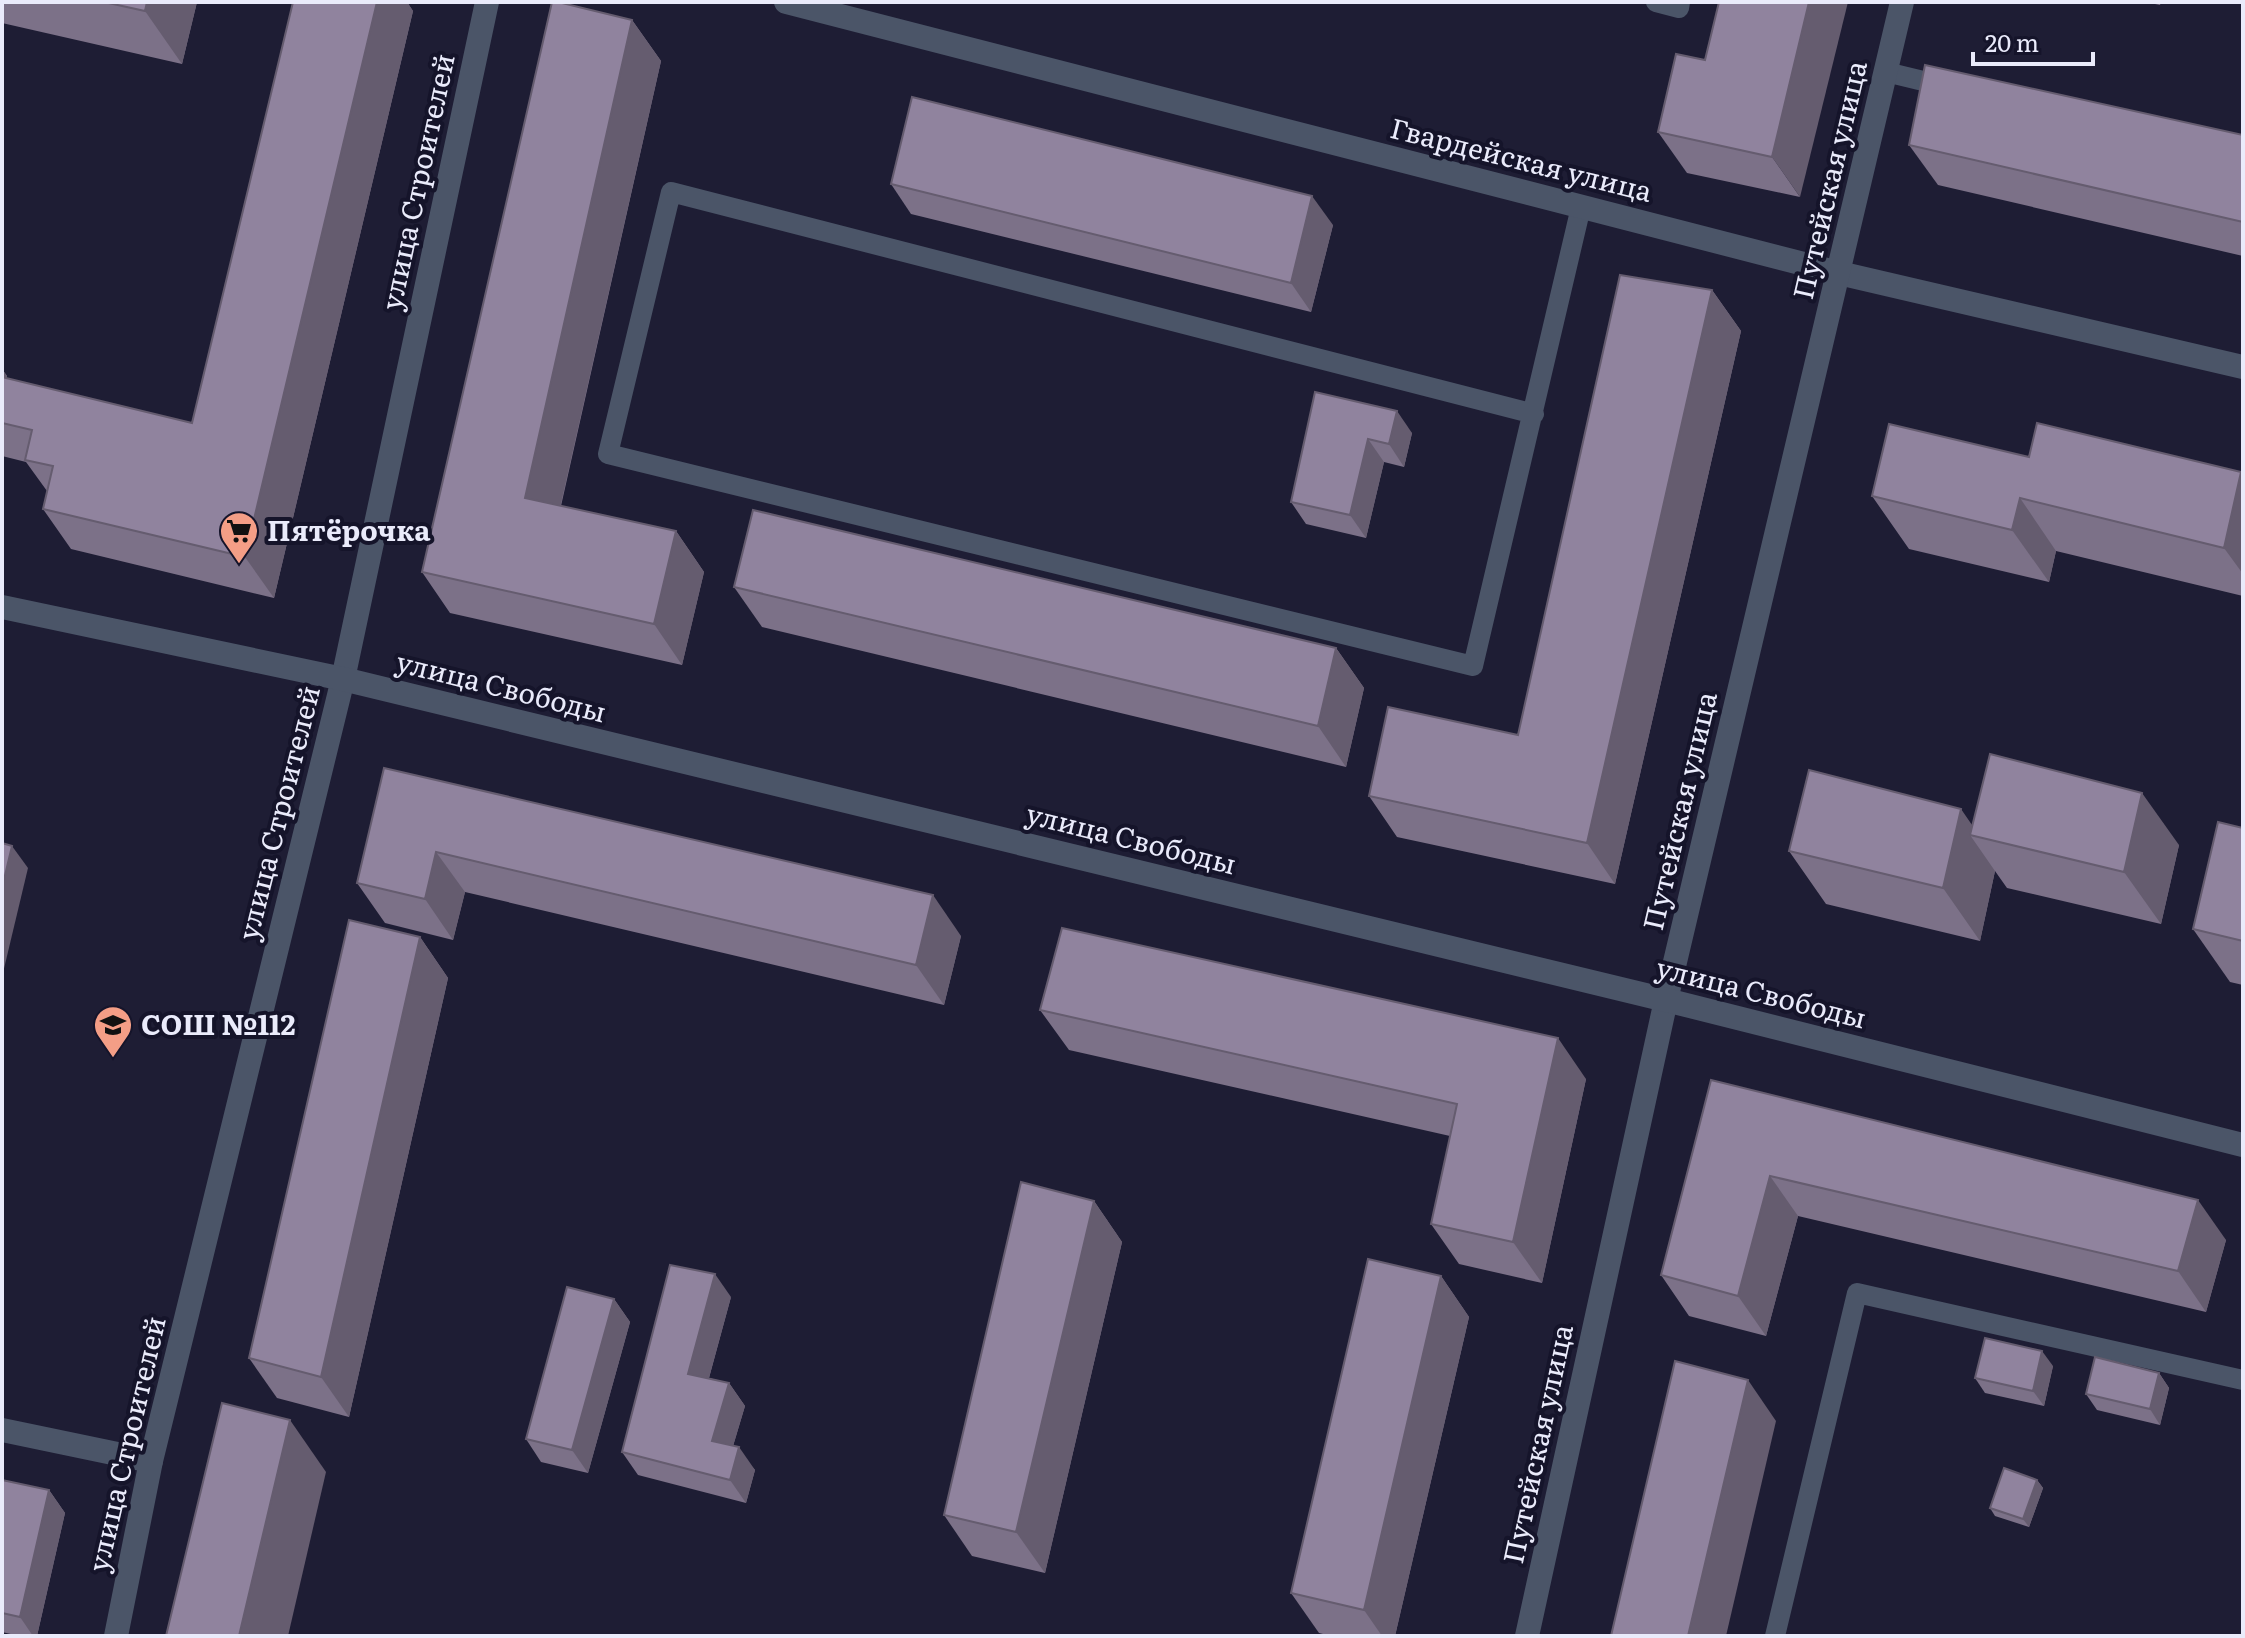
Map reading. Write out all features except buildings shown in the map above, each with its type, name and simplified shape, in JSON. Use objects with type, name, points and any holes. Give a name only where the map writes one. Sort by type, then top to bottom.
[{"type":"street","name":"улица Строителей","points":[[116,1636],[151,1461],[343,679],[487,2]]},
{"type":"street","name":"Гвардейская улица","points":[[786,2],[1839,273],[2243,367]]},
{"type":"street","name":"Путейская улица","points":[[1527,1636],[1666,1000],[1902,2]]},
{"type":"street","name":"улица Свободы","points":[[2,607],[343,679],[1666,1000],[2243,1145]]},
{"type":"street","points":[[2,1430],[151,1461]]},
{"type":"lane","points":[[1656,2],[1679,8],[1680,2]]},
{"type":"lane","points":[[1886,72],[1964,91]]},
{"type":"lane","points":[[1534,414],[671,192],[608,454],[1473,666],[1534,414],[1581,207]]},
{"type":"lane","points":[[1775,1636],[1857,1293],[2243,1380]]},
{"type":"place","name":"Пятёрочка","points":[[239,565]]},
{"type":"place","name":"СОШ №112","points":[[113,1059]]}]
